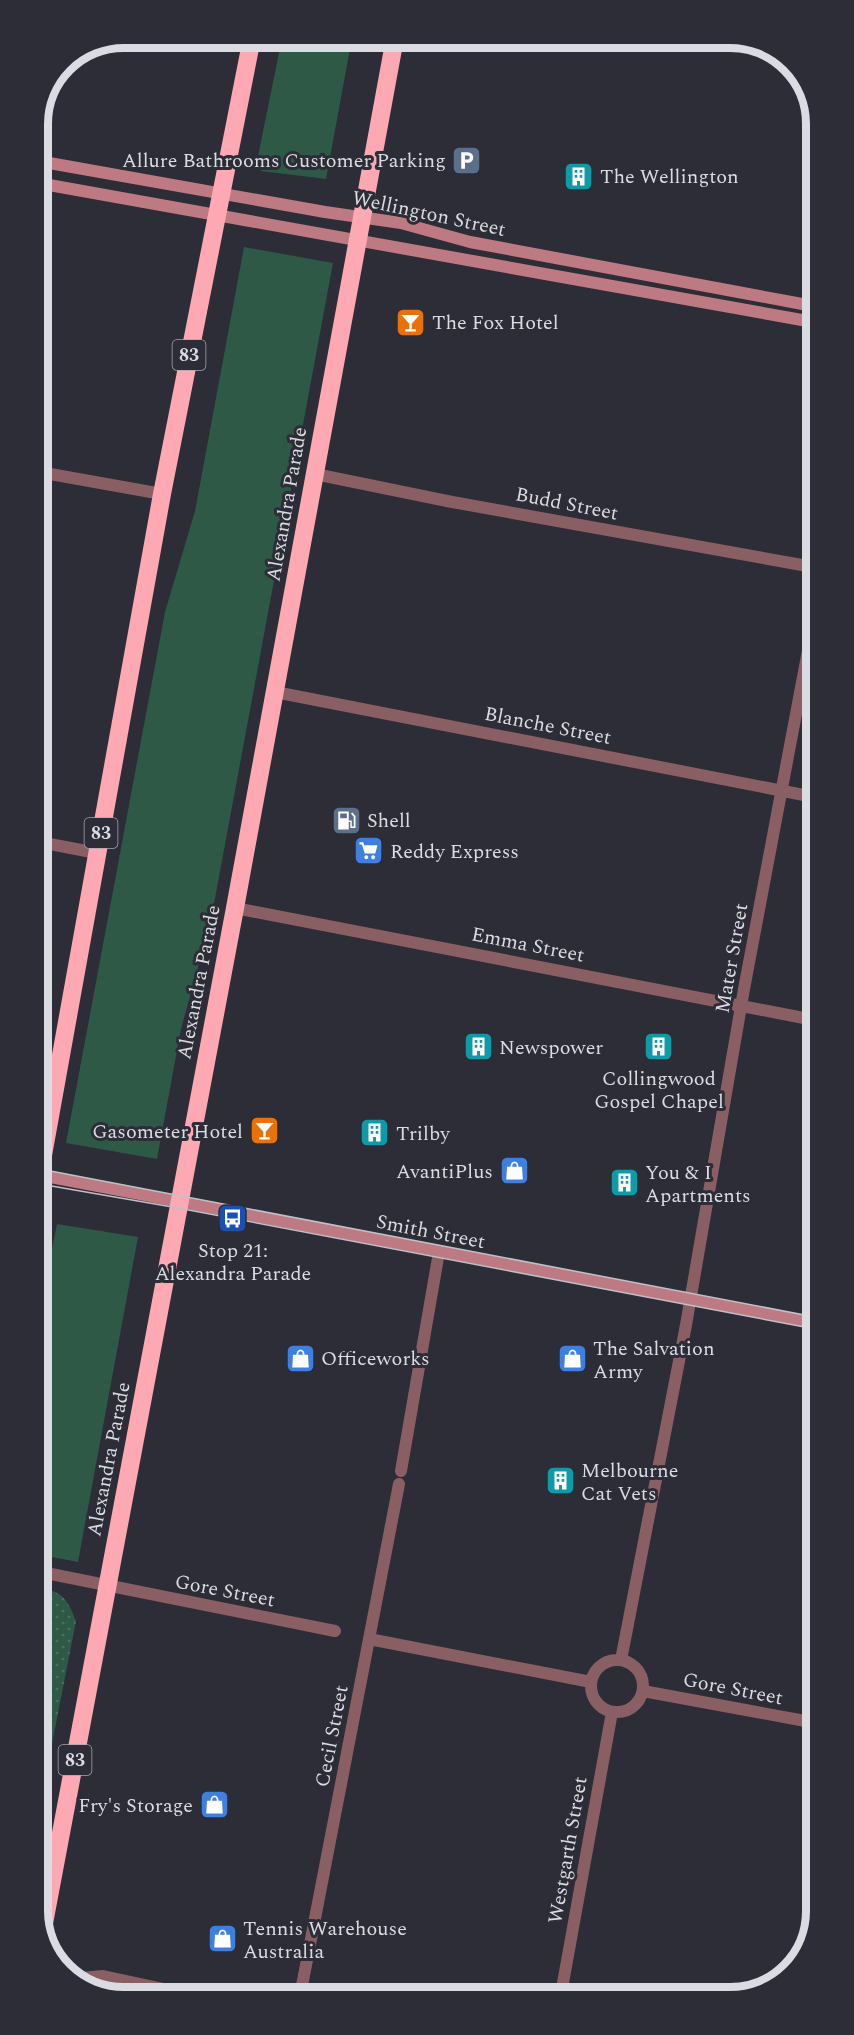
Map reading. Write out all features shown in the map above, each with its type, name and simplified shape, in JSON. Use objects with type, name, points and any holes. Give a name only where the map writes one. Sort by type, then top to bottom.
[{"type":"highway","name":"83","points":[[48,1130],[162,494],[250,48]]},
{"type":"highway","name":"Alexandra Parade","points":[[48,1902],[235,908],[393,48]]},
{"type":"street","name":"Wellington Street","points":[[48,163],[412,225],[470,242],[806,305]]},
{"type":"street","name":"Wellington Street","points":[[48,185],[806,321]]},
{"type":"street","points":[[48,474],[162,494]]},
{"type":"street","name":"Budd Street","points":[[315,474],[475,506],[806,566]]},
{"type":"street","name":"Mater Street","points":[[690,1300],[806,662]]},
{"type":"street","name":"Blanche Street","points":[[275,692],[806,796]]},
{"type":"street","points":[[48,844],[98,853]]},
{"type":"street","name":"Emma Street","points":[[235,908],[806,1018]]},
{"type":"street","name":"Smith Street","points":[[48,1176],[806,1321]]},
{"type":"street","points":[[401,1471],[439,1252]]},
{"type":"street","points":[[621,1660],[690,1300]]},
{"type":"street","name":"Cecil Street","points":[[302,1987],[399,1484]]},
{"type":"street","name":"Gore Street","points":[[48,1573],[335,1631]]},
{"type":"street","points":[[369,1640],[591,1682]]},
{"type":"street","points":[[621,1660],[629,1662],[641,1674],[643,1690],[641,1699],[636,1706],[620,1713],[612,1712],[597,1704],[593,1698],[591,1682],[598,1667],[605,1662],[621,1660]]},
{"type":"street","name":"Gore Street","points":[[643,1690],[806,1721]]},
{"type":"street","name":"Westgarth Street","points":[[562,1987],[612,1712]]},
{"type":"street","points":[[88,1978],[103,1977],[152,1987]]},
{"type":"green space","points":[[280,48],[350,48],[326,179],[261,171],[257,161]]},
{"type":"green space","points":[[244,247],[333,263],[211,920],[181,1029],[157,1159],[66,1143],[165,612],[195,511]]},
{"type":"green space","points":[[57,1224],[138,1237],[78,1562],[48,1556],[48,1268]]},
{"type":"green space","points":[[48,1590],[64,1598],[76,1621],[48,1764]]},
{"type":"tram line","points":[[48,1171],[806,1315]]},
{"type":"tram line","points":[[48,1185],[806,1327]]},
{"type":"place","name":"Allure Bathrooms Customer Parking","points":[[467,160]]},
{"type":"place","name":"The Wellington","points":[[579,176]]},
{"type":"place","name":"The Fox Hotel","points":[[411,322]]},
{"type":"place","name":"Shell","points":[[346,820]]},
{"type":"place","name":"Reddy Express","points":[[369,851]]},
{"type":"place","name":"Newspower","points":[[478,1047]]},
{"type":"place","name":"Collingwood Gospel Chapel","points":[[659,1047]]},
{"type":"place","name":"Gasometer Hotel","points":[[264,1131]]},
{"type":"place","name":"Trilby","points":[[375,1133]]},
{"type":"place","name":"AvantiPlus","points":[[514,1171]]},
{"type":"place","name":"You & I Apartments","points":[[624,1183]]},
{"type":"place","name":"Stop 21: Alexandra Parade","points":[[233,1219]]},
{"type":"place","name":"Officeworks","points":[[300,1358]]},
{"type":"place","name":"The Salvation Army","points":[[572,1359]]},
{"type":"place","name":"Melbourne Cat Vets","points":[[560,1481]]},
{"type":"place","name":"Fry's Storage","points":[[214,1805]]},
{"type":"place","name":"Tennis Warehouse Australia","points":[[222,1939]]}]
